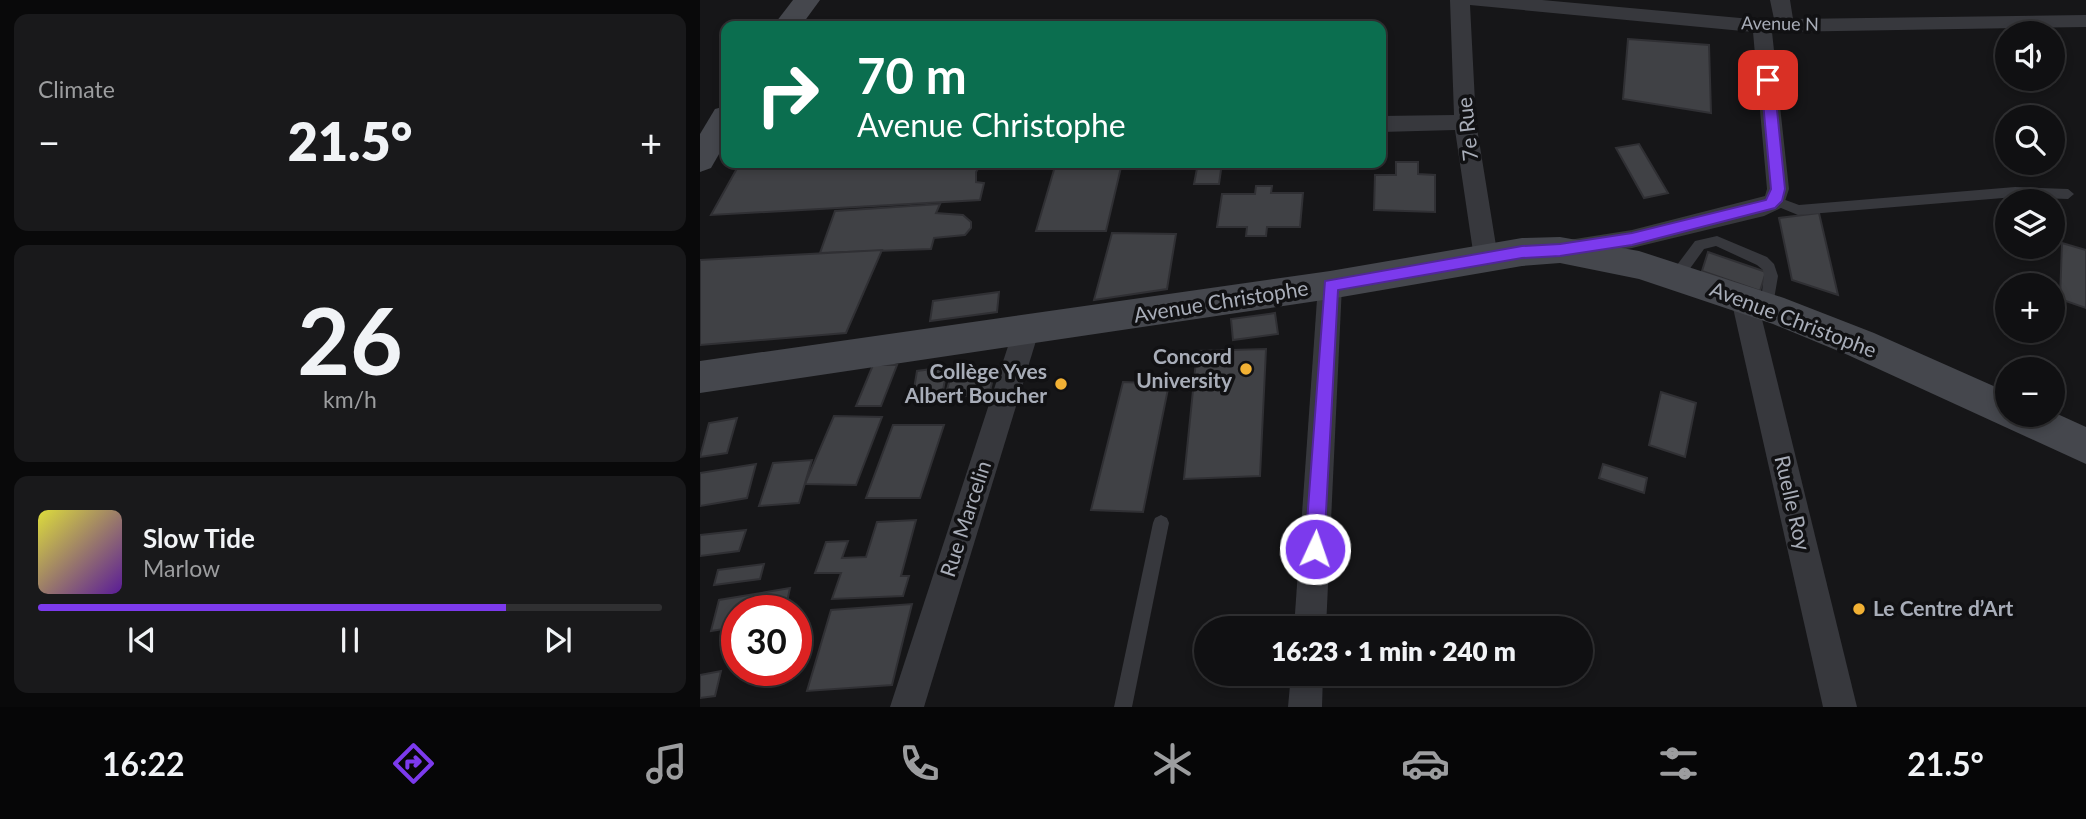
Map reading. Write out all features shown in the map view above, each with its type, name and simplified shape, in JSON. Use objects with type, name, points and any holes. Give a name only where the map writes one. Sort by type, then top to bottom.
[{"type":"street","points":[[791,21],[807,0]]},
{"type":"street","name":"7e Rue","points":[[1460,0],[1465,122],[1486,258]]},
{"type":"street","name":"Avenue N","points":[[1474,0],[1774,26],[2086,21]]},
{"type":"street","points":[[1560,250],[1632,239],[1775,201],[1778,189],[1774,26],[1780,0]]},
{"type":"street","points":[[1386,124],[1465,122]]},
{"type":"street","points":[[711,150],[721,128]]},
{"type":"street","name":"Avenue Christophe","points":[[700,377],[1330,285],[1522,252],[1560,250],[1606,257],[1756,303],[1861,344],[1995,405]]},
{"type":"street","points":[[1311,616],[1330,285]]},
{"type":"street","name":"Ruelle Roy","points":[[1756,303],[1840,707]]},
{"type":"street","name":"Rue Marcelin","points":[[907,707],[1026,331]]},
{"type":"street","points":[[2044,427],[2086,446]]},
{"type":"street","points":[[1305,707],[1306,686]]},
{"type":"lane","points":[[1775,201],[1798,210],[2015,192],[2068,194]]},
{"type":"lane","points":[[1676,277],[1700,244],[1717,241],[1762,261],[1769,268],[1771,276],[1756,303]]},
{"type":"lane","points":[[1123,707],[1161,523]]},
{"type":"building","points":[[1628,39],[1709,45],[1711,113],[1623,99]]},
{"type":"building","points":[[1639,144],[1668,193],[1644,198],[1616,148]]},
{"type":"building","points":[[1396,162],[1418,162],[1418,174],[1435,175],[1435,212],[1374,210],[1375,175],[1396,175]]},
{"type":"building","points":[[737,168],[979,168],[976,182],[984,183],[980,200],[711,215]]},
{"type":"building","points":[[1055,168],[1121,168],[1106,231],[1036,231]]},
{"type":"building","points":[[1197,168],[1221,168],[1219,184],[1194,184]]},
{"type":"building","points":[[1256,186],[1272,186],[1271,193],[1303,193],[1300,227],[1267,227],[1266,236],[1246,236],[1247,227],[1217,227],[1222,194],[1255,194]]},
{"type":"building","points":[[940,204],[936,213],[963,215],[971,222],[971,228],[965,235],[934,238],[931,249],[820,253],[835,211]]},
{"type":"building","points":[[1819,213],[1838,295],[1792,280],[1779,218]]},
{"type":"building","points":[[1112,233],[1176,234],[1167,289],[1094,300]]},
{"type":"building","points":[[2065,244],[2086,250],[2086,308],[2065,301],[2065,273],[2061,273]]},
{"type":"building","points":[[882,250],[846,333],[700,345],[700,260]]},
{"type":"building","points":[[1708,252],[1766,272],[1760,291],[1702,271]]},
{"type":"building","points":[[999,292],[997,312],[930,321],[933,301]]},
{"type":"building","points":[[1275,313],[1278,334],[1233,340],[1231,319]]},
{"type":"building","points":[[1266,349],[1260,476],[1184,479],[1197,351]]},
{"type":"building","points":[[873,365],[897,365],[881,406],[856,406]]},
{"type":"building","points":[[996,366],[989,395],[945,397],[953,368]]},
{"type":"building","points":[[947,367],[943,391],[913,395],[917,371]]},
{"type":"building","points":[[1123,382],[1169,384],[1143,512],[1091,510]]},
{"type":"building","points":[[1661,392],[1696,403],[1685,457],[1649,445]]},
{"type":"building","points":[[834,416],[882,417],[856,485],[805,484]]},
{"type":"building","points":[[737,418],[727,453],[700,457],[709,423]]},
{"type":"building","points":[[893,425],[944,425],[920,498],[866,498]]},
{"type":"building","points":[[812,460],[799,503],[759,506],[773,463]]},
{"type":"building","points":[[756,464],[747,498],[700,506],[700,473]]},
{"type":"building","points":[[1603,464],[1647,478],[1644,493],[1599,478]]},
{"type":"building","points":[[916,520],[901,576],[909,576],[903,596],[832,599],[841,573],[815,573],[826,542],[848,541],[842,558],[866,557],[877,522]]},
{"type":"building","points":[[746,530],[739,551],[700,556],[700,535]]},
{"type":"building","points":[[764,564],[760,579],[714,585],[718,570]]},
{"type":"building","points":[[790,588],[788,595],[749,595]]},
{"type":"building","points":[[719,600],[721,629],[711,631]]},
{"type":"building","points":[[912,604],[892,685],[807,691],[808,686],[812,686],[812,674],[831,610]]},
{"type":"building","points":[[721,671],[715,696],[700,698],[700,675]]},
{"type":"place","name":"Concord University","points":[[1246,369]]},
{"type":"place","name":"Collège Yves Albert Boucher","points":[[1061,384]]},
{"type":"place","name":"Le Centre d’Art","points":[[1859,609]]},
{"type":"route","points":[[1315,549],[1330,285],[1522,252],[1560,250],[1632,239],[1770,205],[1775,201],[1778,189],[1768,80]]}]
